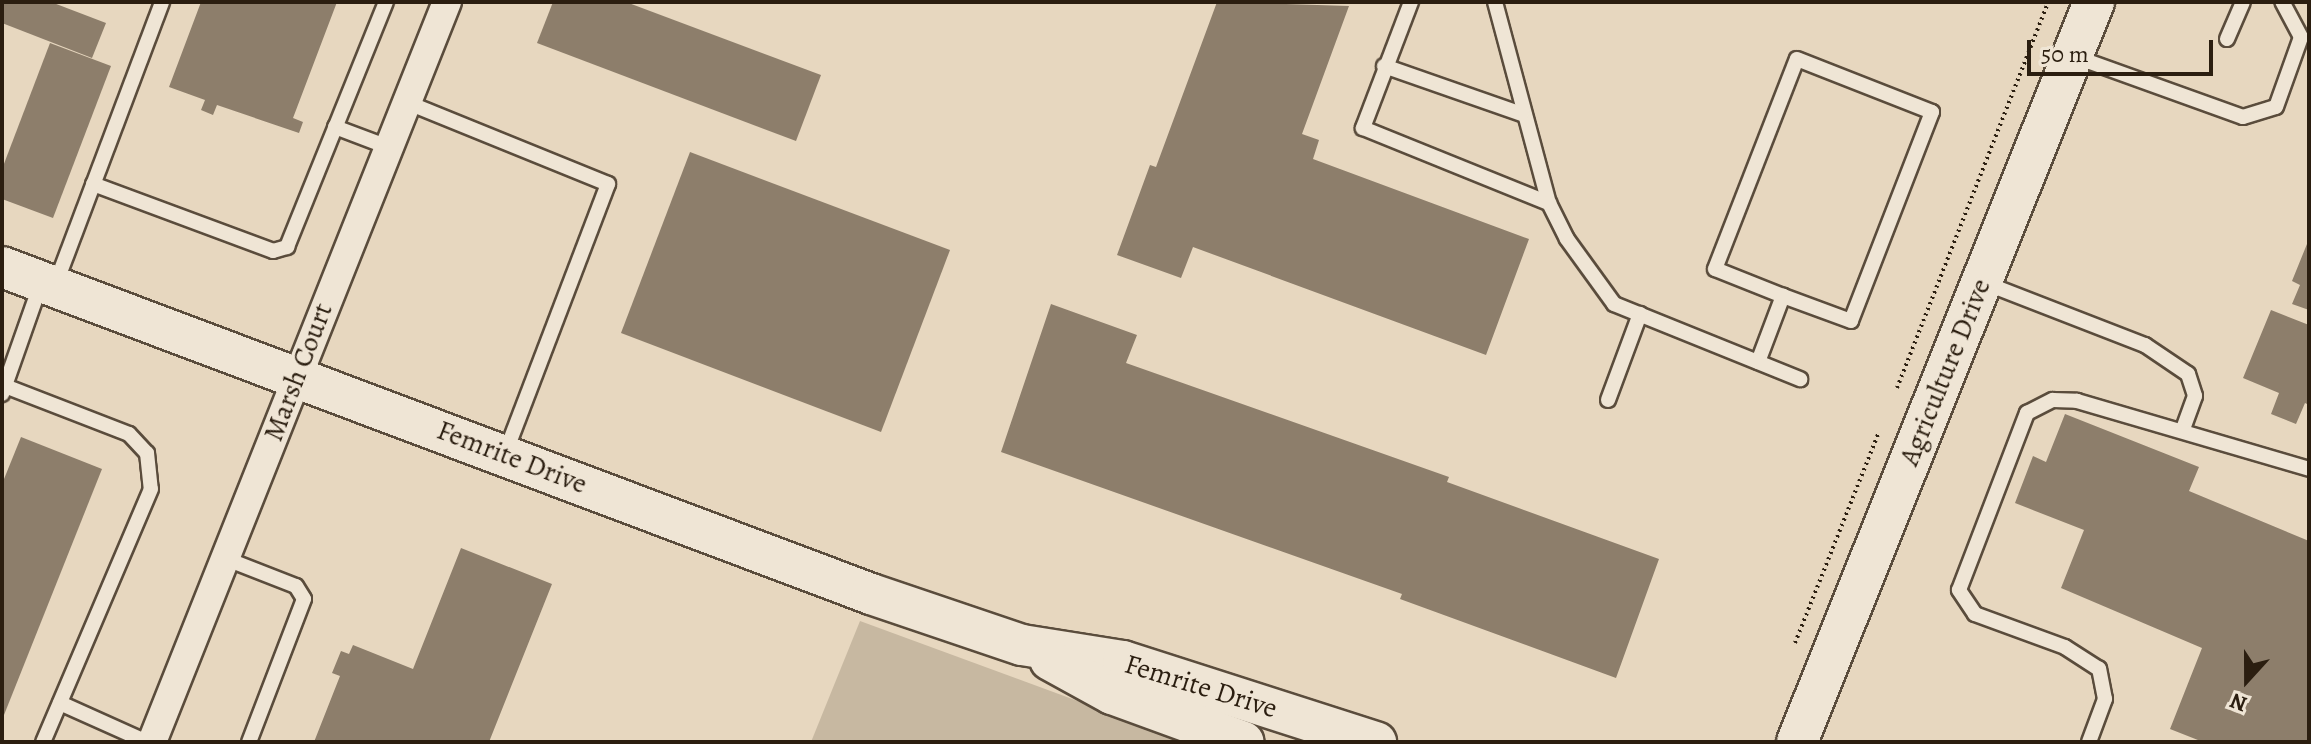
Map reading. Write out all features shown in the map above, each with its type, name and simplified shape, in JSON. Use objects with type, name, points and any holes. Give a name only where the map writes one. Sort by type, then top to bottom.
[{"type":"street","name":"Marsh Court","points":[[150,742],[447,2]]},
{"type":"street","name":"Agriculture Drive","points":[[1797,742],[2094,2]]},
{"type":"street","name":"Femrite Drive","points":[[2,267],[297,374],[871,594],[1022,645],[1123,661],[1376,742]]},
{"type":"street","name":"Femrite Drive","points":[[1022,645],[1112,694],[1244,742]]},
{"type":"lane","points":[[43,742],[151,489],[147,453],[129,434],[4,390],[93,184],[162,2]]},
{"type":"lane","points":[[93,184],[273,251],[287,247],[386,2]]},
{"type":"lane","points":[[1411,2],[1384,66],[1363,128],[1549,203]]},
{"type":"lane","points":[[1495,2],[1522,114],[1549,203],[1567,239],[1614,304],[1800,379]]},
{"type":"lane","points":[[2227,39],[2243,2]]},
{"type":"lane","points":[[2072,55],[2243,117],[2276,107],[2301,37],[2282,2]]},
{"type":"lane","points":[[1797,59],[1932,112],[1851,321],[1783,296],[1715,269],[1797,59]]},
{"type":"lane","points":[[1384,66],[1522,114]]},
{"type":"lane","points":[[406,102],[608,184],[505,454]]},
{"type":"lane","points":[[335,127],[388,147]]},
{"type":"lane","points":[[1982,281],[2145,345],[2188,374],[2195,396],[2182,431]]},
{"type":"lane","points":[[1758,362],[1783,296]]},
{"type":"lane","points":[[1608,400],[1640,314]]},
{"type":"lane","points":[[2089,742],[2105,699],[2099,669],[2065,647],[1975,614],[1959,590],[2027,413],[2053,400],[2077,401],[2309,469]]},
{"type":"lane","points":[[224,558],[296,586],[304,599],[249,742]]},
{"type":"lane","points":[[60,703],[150,742]]},
{"type":"path","points":[[1897,388],[2048,2]]},
{"type":"path","points":[[1795,643],[1879,432]]},
{"type":"shaded area","points":[[860,621],[1189,742],[811,742]]},
{"type":"building","points":[[3,2],[51,2],[106,23],[92,58],[2,23]]},
{"type":"building","points":[[201,2],[337,2],[293,118],[303,122],[299,133],[217,105],[213,115],[201,110],[205,100],[169,87]]},
{"type":"building","points":[[553,2],[626,2],[821,75],[796,141],[537,43]]},
{"type":"building","points":[[1217,2],[1349,6],[1302,134],[1319,140],[1313,159],[1529,239],[1486,355],[1193,247],[1181,278],[1117,255],[1150,165],[1156,167]]},
{"type":"building","points":[[50,43],[111,66],[53,218],[2,199],[2,169]]},
{"type":"building","points":[[690,152],[950,250],[881,432],[621,333]]},
{"type":"building","points":[[2309,239],[2309,310],[2292,304],[2300,285],[2292,281]]},
{"type":"building","points":[[1051,304],[1137,335],[1126,363],[1449,477],[1447,482],[1659,559],[1616,678],[1400,599],[1402,594],[1001,452]]},
{"type":"building","points":[[2271,310],[2309,325],[2309,405],[2305,403],[2296,424],[2271,414],[2279,393],[2243,378]]},
{"type":"building","points":[[2065,414],[2199,467],[2189,491],[2309,541],[2309,742],[2203,742],[2170,729],[2202,648],[2061,588],[2084,530],[2015,503],[2033,456],[2046,462]]},
{"type":"building","points":[[21,437],[102,469],[2,720],[2,484]]},
{"type":"building","points":[[461,548],[552,584],[489,742],[314,742],[340,676],[332,673],[341,651],[349,654],[353,645],[413,669]]}]
